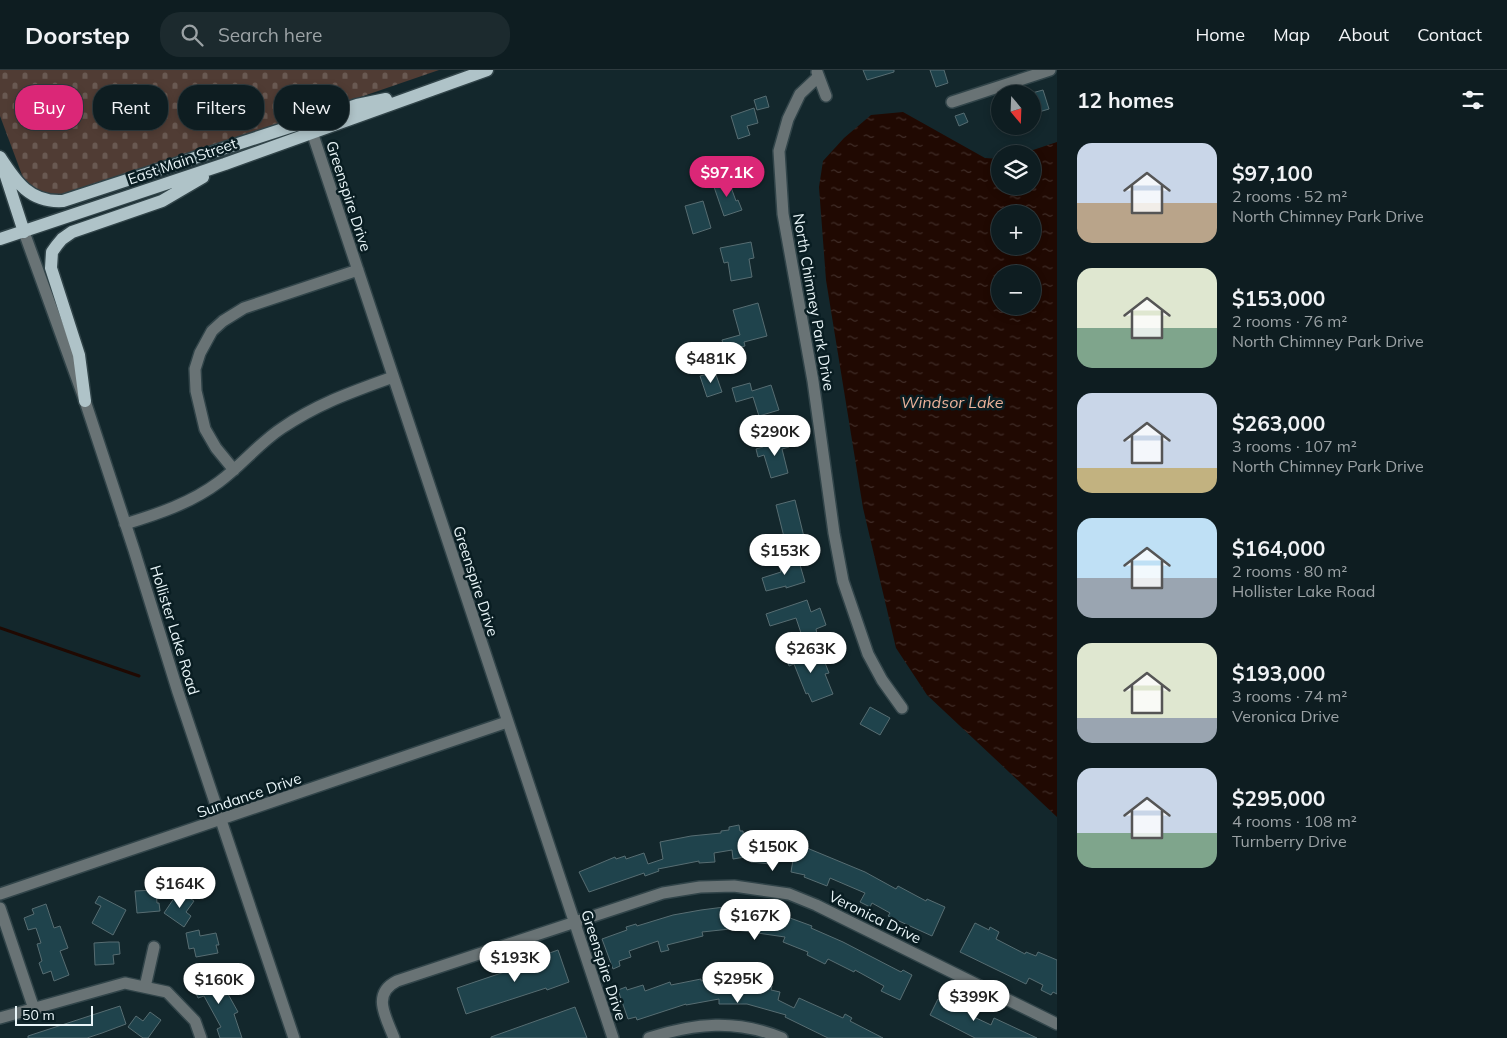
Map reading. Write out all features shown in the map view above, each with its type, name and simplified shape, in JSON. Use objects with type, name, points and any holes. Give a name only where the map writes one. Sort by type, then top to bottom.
[{"type":"main road","name":"East Main Street","points":[[0,240],[225,164],[487,70]]},
{"type":"main road","points":[[0,158],[19,184],[31,194],[48,201],[63,201],[357,105],[428,90]]},
{"type":"main road","points":[[0,158],[24,232]]},
{"type":"main road","points":[[85,401],[78,355],[51,268],[52,252],[62,239],[72,232],[162,201],[225,164]]},
{"type":"street","points":[[952,102],[1050,70]]},
{"type":"street","points":[[817,73],[826,96]]},
{"type":"street","name":"North Chimney Park Drive","points":[[817,73],[800,94],[788,119],[780,145],[779,169],[784,214],[813,380],[834,532],[843,580],[868,654],[882,680],[902,708]]},
{"type":"street","name":"Greenspire Drive","points":[[312,132],[613,1038]]},
{"type":"street","name":"Hollister Lake Road","points":[[24,232],[85,401],[178,692],[294,1038]]},
{"type":"street","points":[[234,470],[210,439],[205,429],[196,391],[195,369],[200,353],[212,331],[223,321],[244,308],[358,270]]},
{"type":"street","points":[[125,524],[181,504],[218,483],[281,429],[318,406],[393,377]]},
{"type":"street","name":"Sundance Drive","points":[[0,894],[507,722]]},
{"type":"street","name":"Veronica Drive","points":[[394,1038],[382,1003],[382,996],[385,990],[397,981],[663,893],[700,887],[734,886],[790,894],[816,905],[1057,1024]]},
{"type":"street","points":[[0,908],[34,1009]]},
{"type":"street","points":[[146,987],[154,946]]},
{"type":"street","points":[[0,1018],[125,983],[167,992],[195,1021],[201,1038]]},
{"type":"street","points":[[649,1038],[691,1026],[713,1024],[740,1026],[782,1038]]},
{"type":"green space","points":[[0,70],[439,70],[349,101],[349,85],[274,85],[274,127],[93,189],[55,197],[35,191],[25,183],[0,116]]},
{"type":"water","name":"Windsor Lake","points":[[903,112],[985,158],[991,158],[991,195],[1041,195],[1041,147],[1057,142],[1057,817],[927,695],[896,648],[863,508],[826,280],[819,187],[823,161],[844,138],[871,115]]},
{"type":"building","points":[[863,70],[894,70],[894,72],[867,80]]},
{"type":"building","points":[[930,70],[944,70],[948,83],[936,87]]},
{"type":"building","points":[[1043,90],[1049,109],[1041,111],[1041,91]]},
{"type":"building","points":[[766,96],[769,107],[757,110],[754,100]]},
{"type":"building","points":[[754,108],[758,123],[747,126],[750,135],[738,139],[731,116]]},
{"type":"building","points":[[964,113],[968,122],[959,126],[955,116]]},
{"type":"building","points":[[728,179],[736,201],[738,200],[742,210],[724,216],[713,184]]},
{"type":"building","points":[[703,201],[711,228],[693,234],[685,206]]},
{"type":"building","points":[[751,242],[754,258],[749,259],[752,277],[731,281],[728,262],[724,263],[720,248]]},
{"type":"building","points":[[758,303],[767,336],[744,342],[745,346],[725,351],[722,340],[740,335],[733,310]]},
{"type":"building","points":[[715,372],[722,392],[707,397],[700,376]]},
{"type":"building","points":[[750,383],[752,391],[771,385],[779,410],[759,416],[753,397],[736,402],[732,388]]},
{"type":"building","points":[[786,437],[789,447],[782,449],[788,473],[771,478],[764,455],[758,457],[756,449],[763,447],[762,444]]},
{"type":"building","points":[[795,500],[805,541],[791,545],[789,536],[784,537],[776,505]]},
{"type":"building","points":[[798,558],[805,582],[786,588],[786,586],[766,591],[762,578],[781,572],[779,564]]},
{"type":"building","points":[[807,600],[811,612],[820,608],[826,625],[816,629],[817,634],[803,639],[796,618],[770,626],[766,614]]},
{"type":"building","points":[[795,645],[803,663],[822,655],[829,673],[825,674],[833,694],[812,702],[808,693],[806,694],[794,664],[789,666],[783,650]]},
{"type":"building","points":[[870,707],[890,718],[880,735],[860,724]]},
{"type":"building","points":[[739,825],[740,831],[743,831],[744,840],[782,843],[783,838],[808,841],[807,848],[865,872],[896,889],[898,886],[926,901],[927,899],[945,907],[932,936],[888,916],[890,913],[872,903],[870,907],[860,902],[865,893],[830,878],[827,886],[804,877],[805,875],[791,872],[793,860],[771,855],[770,864],[751,862],[751,856],[733,859],[732,850],[714,853],[715,862],[699,863],[699,861],[658,869],[659,871],[645,876],[644,873],[589,892],[579,872],[615,857],[616,859],[625,856],[626,859],[644,853],[648,864],[663,859],[660,842],[721,833],[721,831],[729,830],[729,827]]},
{"type":"building","points":[[156,890],[160,911],[137,913],[135,891]]},
{"type":"building","points":[[179,891],[194,901],[186,912],[191,916],[184,927],[164,913]]},
{"type":"building","points":[[99,896],[126,910],[113,935],[92,923],[101,906],[95,903]]},
{"type":"building","points":[[46,904],[54,928],[60,926],[68,948],[60,951],[69,975],[54,981],[51,971],[43,974],[39,963],[42,961],[37,944],[41,943],[36,928],[28,930],[24,918],[34,914],[32,909]]},
{"type":"building","points":[[732,906],[779,914],[812,926],[811,928],[901,972],[903,970],[912,975],[900,1000],[881,991],[884,986],[855,970],[854,972],[828,959],[825,964],[807,955],[808,952],[783,942],[785,937],[730,929],[702,932],[703,936],[667,945],[669,950],[661,952],[658,941],[629,951],[631,957],[619,961],[620,966],[613,969],[602,939],[627,930],[626,927],[636,924],[637,926],[673,915]]},
{"type":"building","points":[[975,923],[989,930],[990,927],[999,932],[996,939],[1025,954],[1026,952],[1036,956],[1038,952],[1057,960],[1057,994],[1053,992],[1051,995],[1041,990],[1043,985],[1029,978],[1026,984],[960,952]]},
{"type":"building","points":[[199,930],[200,936],[216,933],[219,945],[216,945],[218,953],[196,957],[194,948],[189,949],[186,933]]},
{"type":"building","points":[[119,942],[120,954],[113,955],[114,964],[95,965],[94,943]]},
{"type":"building","points":[[558,950],[569,982],[466,1014],[457,988],[534,962],[533,959]]},
{"type":"building","points":[[210,968],[224,996],[228,994],[238,1012],[234,1014],[242,1038],[220,1038],[217,1029],[221,1027],[204,996],[198,998],[194,989],[200,986],[195,975]]},
{"type":"building","points":[[722,972],[733,972],[733,978],[741,978],[741,992],[756,992],[759,982],[772,986],[771,990],[780,992],[778,1000],[794,1008],[799,998],[843,1018],[845,1014],[852,1018],[850,1021],[883,1038],[828,1038],[785,1017],[786,1015],[747,1004],[719,1004],[719,999],[686,1004],[637,1020],[636,1017],[628,1019],[618,990],[626,987],[627,990],[643,985],[645,991],[670,982],[671,985],[722,977]]},
{"type":"building","points":[[952,998],[968,1006],[969,1003],[979,1008],[974,1017],[991,1025],[994,1018],[1037,1038],[975,1038],[930,1015],[938,999],[949,1004]]},
{"type":"building","points":[[120,1006],[126,1024],[102,1033],[87,1038],[28,1038],[28,1036]]},
{"type":"building","points":[[575,1007],[587,1038],[491,1038],[491,1037]]},
{"type":"building","points":[[150,1012],[161,1020],[148,1038],[143,1038],[128,1027],[136,1016],[143,1021]]},
{"type":"waterway","points":[[0,628],[139,676]]}]
